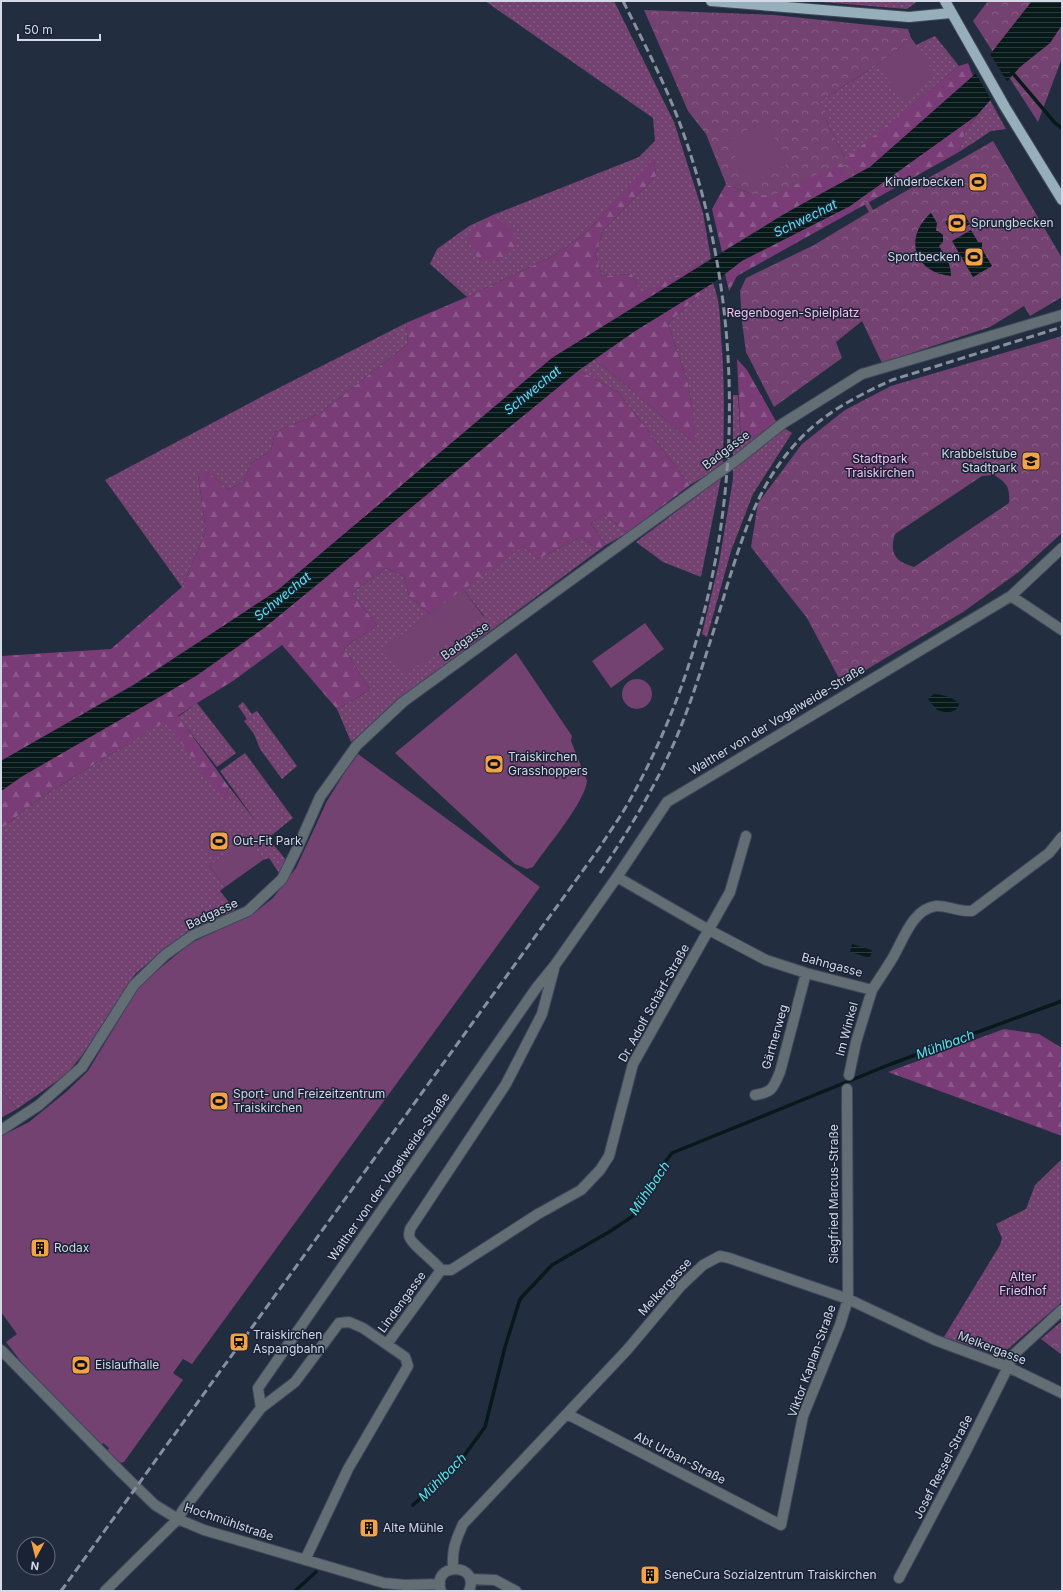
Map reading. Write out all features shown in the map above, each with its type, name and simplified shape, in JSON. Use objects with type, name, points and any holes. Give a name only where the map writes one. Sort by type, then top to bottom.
[{"type":"main road","points":[[711,1],[909,17],[951,13]]},
{"type":"main road","points":[[945,1],[1005,107],[1062,200]]},
{"type":"street","name":"Badgasse","points":[[1,1130],[39,1106],[82,1067],[134,985],[165,955],[193,935],[248,911],[282,879],[298,849],[320,797],[357,745],[403,702],[738,459],[782,424],[862,374],[1062,315]]},
{"type":"street","name":"Walther von der Vogelweide-Straße","points":[[261,1408],[258,1388],[537,987],[617,877],[666,802],[1012,596],[1062,548]]},
{"type":"street","points":[[1012,596],[1062,630]]},
{"type":"street","name":"Dr. Adolf Schärf-Straße","points":[[570,1198],[591,1180],[609,1156],[633,1064],[730,892],[746,836]]},
{"type":"street","name":"Bahngasse","points":[[617,877],[709,930],[766,960],[806,973],[872,990],[892,960],[913,921],[920,912],[938,906],[962,912],[972,911],[1049,853],[1062,837]]},
{"type":"street","name":"Walther von der Vogelweide-Straße","points":[[441,1270],[435,1261],[411,1241],[408,1236],[410,1229],[506,1084],[542,1014],[554,965]]},
{"type":"street","name":"Gärtnerweg","points":[[755,1095],[766,1093],[773,1088],[780,1072],[806,973]]},
{"type":"street","name":"Im Winkel","points":[[849,1075],[856,1042],[872,990]]},
{"type":"street","name":"Siegfried Marcus-Straße","points":[[846,1089],[848,1299]]},
{"type":"street","name":"Lindengasse","points":[[305,1560],[348,1469],[408,1366],[405,1357],[387,1344],[441,1270],[451,1270],[538,1214],[570,1198]]},
{"type":"street","name":"Melkergasse","points":[[453,1569],[452,1553],[463,1524],[626,1350],[680,1287],[703,1265],[720,1256],[848,1299],[935,1340],[1008,1366],[1062,1393]]},
{"type":"street","name":"Viktor Kaplan-Straße","points":[[781,1525],[803,1416],[840,1325],[848,1299]]},
{"type":"street","name":"Josef Ressel-Straße","points":[[899,1578],[964,1456],[1012,1356],[1062,1310]]},
{"type":"street","points":[[105,1591],[178,1519],[183,1510],[261,1408],[295,1382],[339,1323],[349,1322],[356,1325],[387,1344]]},
{"type":"street","name":"Hochmühlstraße","points":[[1,1350],[155,1505],[178,1519],[204,1530],[384,1583],[441,1587],[444,1574],[453,1569]]},
{"type":"street","name":"Abt Urban-Straße","points":[[567,1414],[781,1525]]},
{"type":"street","points":[[453,1569],[463,1571],[470,1579],[471,1584],[469,1591]]},
{"type":"street","points":[[470,1579],[496,1580],[516,1591]]},
{"type":"green space","points":[[485,1],[614,1],[674,122],[703,213],[711,259],[641,294],[632,274],[602,276],[595,254],[604,229],[656,176],[654,159],[586,233],[553,256],[467,297],[430,264],[437,249],[469,226],[639,157],[655,141],[653,118]]},
{"type":"green space","points":[[808,1],[918,1],[907,9]]},
{"type":"green space","points":[[988,1],[1062,1],[1062,58],[1038,122],[973,21]]},
{"type":"green space","name":"Regenbogen-Spielplatz","points":[[644,10],[774,15],[908,29],[911,38],[877,65],[820,101],[828,116],[825,118],[873,210],[993,141],[1062,258],[1062,297],[1030,316],[1024,306],[990,327],[882,363],[862,321],[836,342],[842,358],[774,407],[746,352],[740,291],[746,278],[814,245],[869,212],[841,163],[771,196],[749,193],[726,184],[706,134],[688,111]]},
{"type":"green space","points":[[935,36],[959,66],[846,160],[825,118],[820,101],[877,65],[911,38],[916,45]]},
{"type":"green space","points":[[911,38],[935,74],[904,101],[877,65]]},
{"type":"green space","points":[[968,63],[973,76],[870,167],[786,213],[722,252],[712,209],[726,184],[749,193],[841,163],[959,66]]},
{"type":"green space","points":[[990,100],[1006,129],[991,131],[959,152],[966,129]]},
{"type":"green space","points":[[977,115],[966,129],[959,152],[737,276],[729,291],[725,274],[742,261],[850,206]]},
{"type":"green space","points":[[765,120],[789,163],[752,185],[727,142]]},
{"type":"green space","points":[[654,158],[656,176],[604,229],[595,254],[602,276],[632,274],[641,293],[711,259],[552,358],[278,590],[133,685],[1,761],[1,656],[111,649],[182,587],[206,531],[198,475],[207,471],[228,490],[243,482],[252,462],[271,451],[275,432],[319,414],[408,344],[406,323],[467,297],[553,256],[586,233]]},
{"type":"green space","points":[[493,215],[513,230],[516,245],[498,261],[478,260],[467,235]]},
{"type":"green space","points":[[713,283],[719,310],[723,369],[723,465],[690,485],[618,392],[579,370],[595,359],[697,446],[688,383],[668,323]]},
{"type":"green space","points":[[713,283],[668,323],[688,383],[698,447],[595,359],[635,331]]},
{"type":"green space","points":[[406,323],[408,344],[319,414],[275,432],[271,451],[252,462],[243,482],[228,490],[208,472],[198,475],[206,531],[182,587],[105,480],[261,397]]},
{"type":"green space","name":"Stadtpark Traiskirchen","points":[[1062,336],[1062,533],[1020,571],[963,612],[842,684],[807,618],[751,547],[758,503],[802,444],[845,410],[891,386]],"holes":[[[994,475],[1007,486],[1009,503],[914,567],[907,565],[895,556],[893,551],[895,534],[982,476]]]},
{"type":"green space","points":[[737,359],[747,370],[777,423],[741,444]]},
{"type":"green space","points":[[579,370],[618,392],[690,485],[627,533],[604,514],[591,524],[606,545],[599,550],[581,537],[538,559],[523,546],[430,614],[409,596],[404,576],[386,568],[352,593],[377,625],[344,648],[370,690],[337,709],[282,645],[233,681],[178,716],[229,787],[225,801],[165,722],[40,798],[1,829],[1,791],[21,777],[264,628]]},
{"type":"green space","points":[[733,395],[738,395],[741,444],[777,423],[792,433],[753,494],[731,551],[707,637],[702,634],[719,563],[733,479]]},
{"type":"green space","points":[[721,478],[701,577],[663,562],[636,542]]},
{"type":"green space","points":[[604,514],[627,533],[606,545],[591,524]]},
{"type":"green space","points":[[581,537],[599,550],[403,696],[351,742],[337,709],[370,690],[344,648],[377,625],[352,593],[386,568],[404,576],[409,596],[430,614],[385,648],[484,616],[463,589],[523,546],[538,559]]},
{"type":"green space","points":[[463,589],[484,617],[405,675],[384,648]]},
{"type":"green space","points":[[645,623],[664,649],[611,688],[592,661]]},
{"type":"green space","name":"Traiskirchen Grasshoppers","points":[[516,653],[572,736],[571,741],[587,781],[580,801],[564,825],[533,867],[527,869],[515,864],[395,753]]},
{"type":"green space","points":[[637,679],[643,680],[651,688],[651,700],[643,708],[637,709],[631,708],[623,700],[622,694],[623,688],[631,680]]},
{"type":"green space","points":[[243,702],[252,714],[257,711],[297,766],[282,779],[260,749],[254,734],[244,721],[247,719],[238,706]]},
{"type":"green space","points":[[197,703],[236,753],[217,767],[178,717]]},
{"type":"green space","points":[[165,721],[225,800],[229,787],[255,820],[220,771],[245,753],[293,818],[268,838],[287,861],[279,873],[269,858],[263,860],[248,839],[209,866],[225,887],[220,891],[235,910],[176,940],[135,974],[83,1054],[67,1074],[17,1109],[1,1089],[1,829],[40,798]]},
{"type":"green space","name":"Sport- und Freizeitzentrum Traiskirchen","points":[[358,754],[540,887],[192,1364],[183,1359],[173,1373],[183,1380],[124,1462],[119,1463],[107,1451],[109,1448],[103,1443],[102,1445],[25,1367],[6,1342],[17,1334],[1,1312],[1,1136],[29,1122],[66,1092],[88,1071],[140,985],[189,944],[254,913],[273,898],[296,868],[327,801]]},
{"type":"green space","name":"Out-Fit Park","points":[[225,825],[237,840],[214,858],[202,842]]},
{"type":"green space","points":[[248,838],[263,860],[225,887],[209,866]]},
{"type":"green space","points":[[1004,1029],[1039,1034],[1062,1048],[1062,1136],[888,1072]]},
{"type":"green space","points":[[1,1089],[17,1109],[1,1118]]},
{"type":"green space","name":"Alter Friedhof","points":[[1062,1159],[1062,1302],[1000,1356],[944,1337],[1000,1245],[1002,1238],[996,1224],[1026,1209],[1035,1185]]},
{"type":"green space","points":[[1062,1321],[1062,1355],[1041,1339]]},
{"type":"water","name":"Schwechat","points":[[1032,1],[1062,1],[1062,25],[1050,43],[1020,67],[977,115],[850,206],[743,260],[713,283],[635,331],[579,370],[264,628],[196,676],[21,777],[1,791],[1,761],[134,685],[278,590],[552,358],[786,213],[870,167],[973,76]]},
{"type":"water","name":"Kinderbecken","points":[[978,172],[984,175],[987,181],[984,187],[978,190],[972,187],[969,181],[972,175]]},
{"type":"water","name":"Sprungbecken","points":[[963,212],[970,224],[952,234],[945,222]]},
{"type":"water","points":[[931,213],[937,223],[936,231],[943,235],[943,242],[939,246],[949,263],[951,276],[938,273],[928,268],[921,261],[917,252],[915,243],[917,233],[922,222]]},
{"type":"water","name":"Sportbecken","points":[[971,230],[978,242],[982,242],[982,249],[992,266],[973,277],[952,241]]},
{"type":"water","points":[[934,694],[944,695],[953,699],[959,704],[958,707],[956,710],[950,712],[937,710],[928,699]]},
{"type":"water","points":[[852,944],[872,950],[870,958],[850,952]]},
{"type":"pier","points":[[989,52],[1008,83],[992,101],[974,71]]},
{"type":"waterway","points":[[1011,71],[1055,123],[1062,128]]},
{"type":"waterway","name":"Mühlbach","points":[[413,1505],[461,1460],[485,1427],[505,1347],[520,1299],[552,1265],[609,1232],[633,1216],[659,1170],[672,1153],[891,1064],[1062,1001]]},
{"type":"waterway","name":"Mühlbach","points":[[295,1591],[316,1572]]},
{"type":"railway","points":[[61,1591],[600,847],[631,798],[668,721],[696,641],[716,557],[727,472],[729,386],[723,301],[708,217],[678,118],[656,67],[623,1]]},
{"type":"railway","points":[[600,873],[625,835],[668,757],[685,716],[749,522],[767,483],[792,447],[818,422],[838,408],[892,380],[1062,327]]},
{"type":"place","name":"Kinderbecken","points":[[978,182]]},
{"type":"place","name":"Sprungbecken","points":[[957,223]]},
{"type":"place","name":"Sportbecken","points":[[974,257]]},
{"type":"place","name":"Krabbelstube Stadtpark","points":[[1031,461]]},
{"type":"place","name":"Traiskirchen Grasshoppers","points":[[494,764]]},
{"type":"place","name":"Out-Fit Park","points":[[219,841]]},
{"type":"place","name":"Sport- und Freizeitzentrum Traiskirchen","points":[[219,1101]]},
{"type":"place","name":"Rodax","points":[[40,1248]]},
{"type":"place","name":"Traiskirchen Aspangbahn","points":[[239,1342]]},
{"type":"place","name":"Eislaufhalle","points":[[81,1365]]},
{"type":"place","name":"Alte Mühle","points":[[369,1528]]},
{"type":"place","name":"SeneCura Sozialzentrum Traiskirchen","points":[[650,1575]]}]
